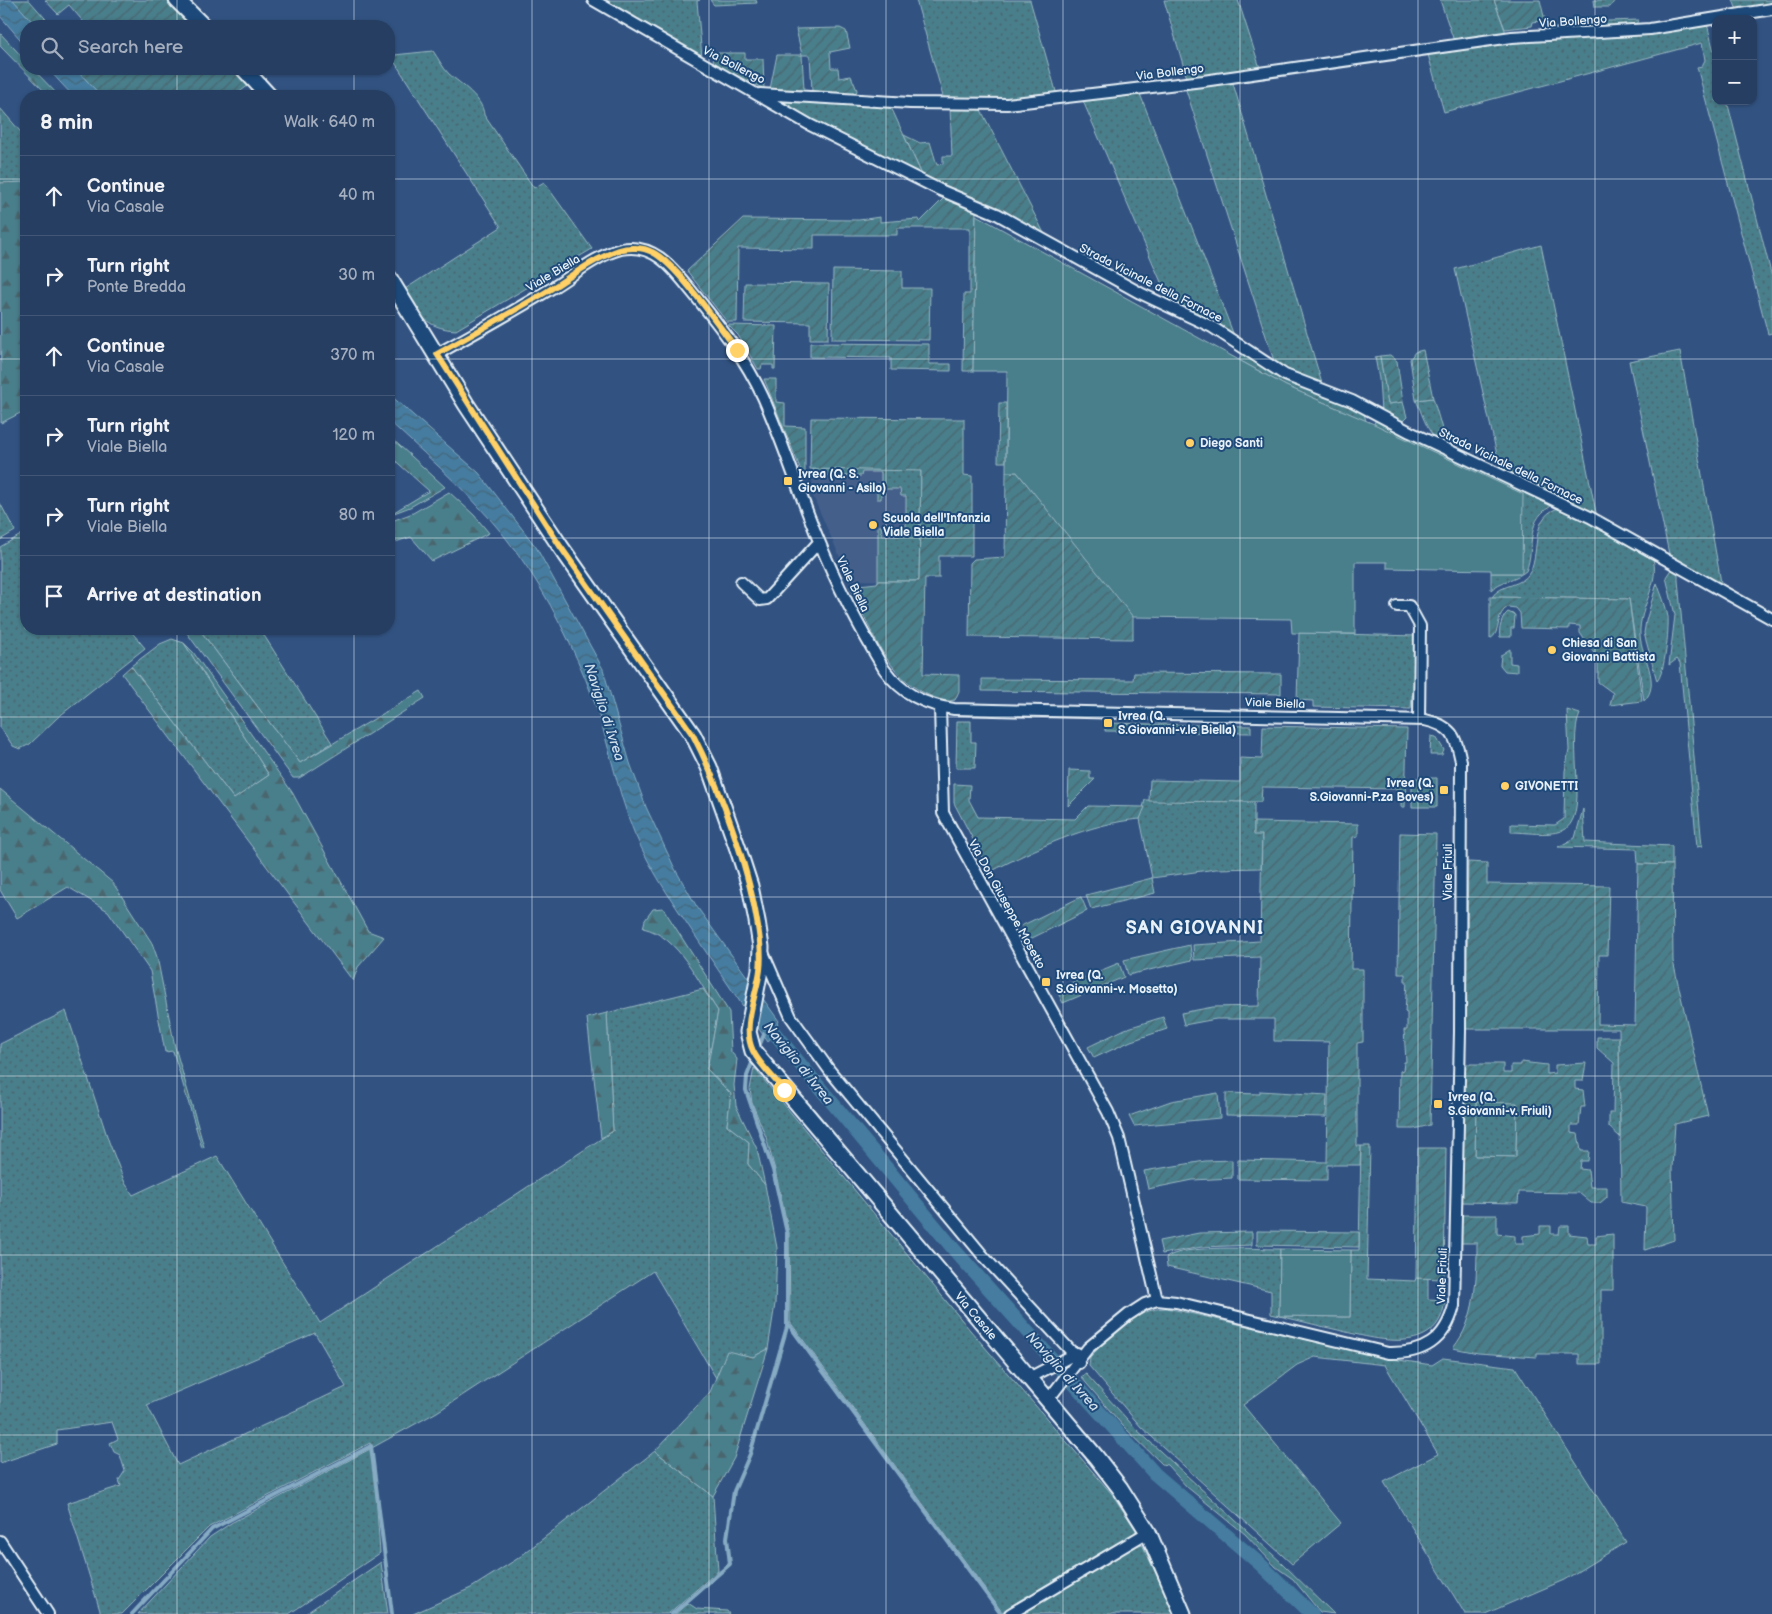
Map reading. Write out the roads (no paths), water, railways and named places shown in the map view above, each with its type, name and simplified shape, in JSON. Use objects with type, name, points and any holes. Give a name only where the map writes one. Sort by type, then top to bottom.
[{"type":"main road","points":[[177,0],[197,20]]},
{"type":"main road","points":[[250,75],[263,90]]},
{"type":"main road","points":[[395,288],[560,546],[693,735],[710,767],[750,886],[761,947]]},
{"type":"main road","name":"Via Casale","points":[[761,947],[760,970],[748,1032],[753,1051],[1029,1378],[1053,1394],[1120,1488],[1148,1532],[1182,1614]]},
{"type":"street","name":"Via Bollengo","points":[[593,0],[758,94],[910,103],[1007,104],[1203,81],[1512,37],[1650,29],[1772,9]]},
{"type":"street","name":"Strada Vicinale della Fornace","points":[[758,94],[810,125],[940,190],[996,214],[1140,293],[1212,327],[1285,375],[1352,401],[1410,432],[1590,518],[1772,619]]},
{"type":"street","name":"Viale Biella","points":[[437,354],[600,259],[620,250],[638,248],[652,252],[665,260],[718,324],[751,374],[779,435],[819,542],[870,646],[893,681],[908,694],[926,704],[940,707],[1436,722],[1450,732],[1457,740],[1461,761],[1461,834]]},
{"type":"street","points":[[741,582],[760,600],[767,599],[819,542]]},
{"type":"street","points":[[1397,606],[1408,606],[1420,626],[1418,720]]},
{"type":"street","name":"Via Don Giuseppe Mosetto","points":[[940,707],[943,813],[1108,1112],[1119,1138],[1157,1300]]},
{"type":"street","name":"Viale Friuli","points":[[1157,1300],[1176,1302],[1388,1353],[1406,1354],[1424,1348],[1450,1323],[1454,1306],[1461,834]]},
{"type":"street","points":[[761,947],[791,1017],[815,1051],[984,1257],[1070,1350],[1075,1359]]},
{"type":"street","points":[[1053,1394],[1075,1359],[1135,1309],[1157,1300]]},
{"type":"street","points":[[1029,1378],[1075,1359]]},
{"type":"street","points":[[1010,1614],[1148,1532]]},
{"type":"street","points":[[0,1541],[48,1614]]},
{"type":"water","points":[[0,0],[13,0],[31,20],[20,20],[20,39],[0,16]]},
{"type":"water","points":[[54,75],[82,75],[95,90],[67,90]]},
{"type":"water","points":[[395,399],[479,473],[536,547],[603,669],[630,763],[646,807],[675,869],[697,907],[779,1021],[768,1042],[657,877],[641,848],[622,799],[593,698],[578,660],[550,605],[529,570],[504,536],[457,484],[395,426]]},
{"type":"waterway","name":"Naviglio di Ivrea","points":[[762,1018],[957,1253],[1155,1474],[1260,1564],[1312,1614]]},
{"type":"waterway","points":[[758,1049],[765,1032]]},
{"type":"waterway","points":[[672,1614],[730,1564],[727,1538],[734,1491],[750,1454],[787,1327],[787,1233],[773,1170],[746,1090],[747,1076],[754,1058]]},
{"type":"waterway","points":[[787,1322],[1001,1614]]},
{"type":"waterway","points":[[132,1614],[212,1529],[371,1446],[392,1614]]},
{"type":"place","name":"Diego Santi","points":[[1190,443]]},
{"type":"place","name":"Ivrea (Q. S. Giovanni - Asilo)","points":[[788,481]]},
{"type":"place","name":"Scuola dell'Infanzia Viale Biella","points":[[873,525]]},
{"type":"place","name":"Chiesa di San Giovanni Battista","points":[[1552,650]]},
{"type":"place","name":"Ivrea (Q. S.Giovanni-v.le Biella)","points":[[1108,723]]},
{"type":"place","name":"GIVONETTI","points":[[1505,786]]},
{"type":"place","name":"Ivrea (Q. S.Giovanni-P.za Boves)","points":[[1444,790]]},
{"type":"place","name":"Ivrea (Q. S.Giovanni-v. Mosetto)","points":[[1046,982]]},
{"type":"place","name":"Ivrea (Q. S.Giovanni-v. Friuli)","points":[[1438,1104]]},
{"type":"district","name":"SAN GIOVANNI","points":[[1195,928]]}]
